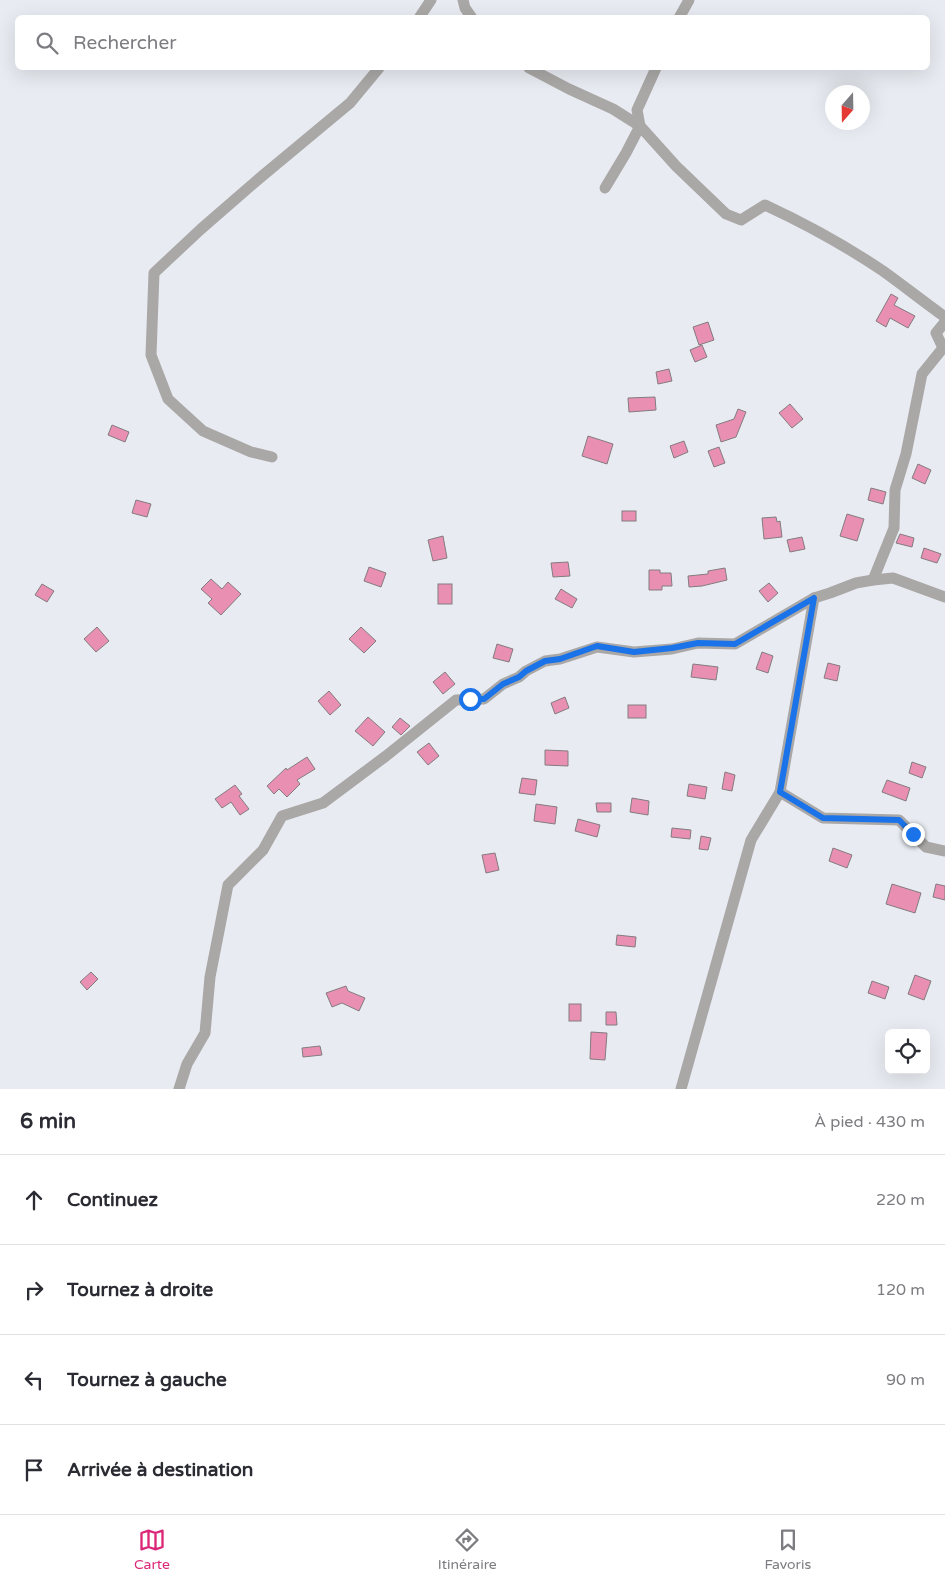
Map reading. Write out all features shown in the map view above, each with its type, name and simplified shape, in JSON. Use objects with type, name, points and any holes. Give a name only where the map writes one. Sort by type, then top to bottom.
[{"type":"street","points":[[421,15],[431,0]]},
{"type":"street","points":[[463,0],[465,8],[470,15]]},
{"type":"street","points":[[681,15],[689,0]]},
{"type":"street","points":[[272,457],[252,452],[203,431],[168,399],[151,355],[154,273],[201,229],[350,103],[377,70]]},
{"type":"street","points":[[533,70],[613,109],[640,126],[676,166],[726,214],[741,220],[766,205],[808,226],[883,271],[945,317]]},
{"type":"street","points":[[604,188],[640,126],[637,110],[655,70]]},
{"type":"street","points":[[873,580],[894,528],[895,490],[906,454],[922,374],[944,349],[936,333],[945,322]]},
{"type":"street","points":[[179,1089],[187,1064],[205,1033],[210,977],[228,885],[263,850],[282,816],[323,803],[456,700],[484,699],[503,684],[519,677],[545,661],[560,659],[597,646],[634,652],[698,643],[735,644],[814,598],[856,583],[893,578],[945,597]]},
{"type":"street","points":[[681,1089],[751,840],[780,792],[814,598]]},
{"type":"street","points":[[780,792],[823,818],[899,820],[926,847],[945,851]]},
{"type":"building","points":[[891,294],[898,298],[894,305],[915,316],[908,328],[890,318],[886,327],[876,321]]},
{"type":"building","points":[[708,322],[714,340],[699,345],[693,327]]},
{"type":"building","points":[[702,345],[707,357],[695,362],[690,350]]},
{"type":"building","points":[[669,369],[672,381],[658,384],[656,372]]},
{"type":"building","points":[[655,397],[656,410],[629,412],[628,398]]},
{"type":"building","points":[[790,404],[803,419],[792,428],[779,413]]},
{"type":"building","points":[[738,409],[746,412],[736,437],[721,442],[716,425],[734,419]]},
{"type":"building","points":[[112,425],[129,432],[125,442],[108,435]]},
{"type":"building","points":[[588,436],[613,444],[607,464],[582,456]]},
{"type":"building","points":[[684,441],[688,452],[674,458],[670,446]]},
{"type":"building","points":[[719,447],[725,463],[714,467],[708,451]]},
{"type":"building","points":[[918,464],[931,470],[925,484],[912,478]]},
{"type":"building","points":[[871,488],[886,492],[883,504],[868,500]]},
{"type":"building","points":[[136,500],[151,504],[147,517],[132,513]]},
{"type":"building","points":[[622,511],[636,511],[636,521],[622,521]]},
{"type":"building","points":[[847,514],[864,519],[857,541],[840,536]]},
{"type":"building","points":[[776,517],[777,522],[780,521],[782,537],[764,539],[762,518]]},
{"type":"building","points":[[900,534],[914,538],[912,547],[896,543]]},
{"type":"building","points":[[443,536],[447,558],[433,561],[428,540]]},
{"type":"building","points":[[802,537],[805,549],[790,552],[787,540]]},
{"type":"building","points":[[924,548],[941,554],[937,563],[921,558]]},
{"type":"building","points":[[568,562],[570,576],[553,577],[551,563]]},
{"type":"building","points":[[369,567],[386,573],[381,587],[364,581]]},
{"type":"building","points":[[725,568],[727,580],[689,587],[688,576],[708,574],[708,571]]},
{"type":"building","points":[[649,570],[671,573],[672,586],[662,586],[662,590],[649,590]]},
{"type":"building","points":[[211,579],[222,589],[228,582],[241,594],[221,615],[208,603],[212,599],[201,589]]},
{"type":"building","points":[[769,583],[778,593],[768,602],[759,591]]},
{"type":"building","points":[[42,584],[54,591],[47,602],[35,595]]},
{"type":"building","points":[[438,584],[452,584],[452,604],[438,604]]},
{"type":"building","points":[[561,589],[577,599],[572,608],[555,599]]},
{"type":"building","points":[[97,627],[109,641],[96,652],[84,639]]},
{"type":"building","points":[[361,627],[376,641],[364,653],[349,639]]},
{"type":"building","points":[[497,644],[513,649],[509,662],[493,658]]},
{"type":"building","points":[[762,652],[773,656],[768,673],[756,669]]},
{"type":"building","points":[[828,663],[840,666],[837,681],[824,678]]},
{"type":"building","points":[[693,664],[718,667],[716,680],[691,677]]},
{"type":"building","points":[[445,672],[455,684],[443,694],[433,682]]},
{"type":"building","points":[[329,691],[341,705],[330,715],[318,701]]},
{"type":"building","points":[[565,697],[569,708],[555,714],[551,703]]},
{"type":"building","points":[[628,705],[646,705],[646,718],[628,718]]},
{"type":"building","points":[[368,717],[385,732],[373,746],[355,731]]},
{"type":"building","points":[[400,718],[410,726],[401,735],[392,727]]},
{"type":"building","points":[[429,743],[439,756],[428,765],[417,752]]},
{"type":"building","points":[[545,750],[568,751],[568,766],[545,765]]},
{"type":"building","points":[[307,757],[315,769],[297,780],[300,784],[287,797],[279,789],[274,794],[267,786],[286,768],[287,770]]},
{"type":"building","points":[[912,762],[926,767],[922,778],[909,773]]},
{"type":"building","points":[[725,772],[735,775],[732,791],[722,789]]},
{"type":"building","points":[[522,778],[537,780],[535,795],[519,793]]},
{"type":"building","points":[[887,780],[910,788],[906,801],[882,792]]},
{"type":"building","points":[[689,784],[707,787],[705,799],[687,796]]},
{"type":"building","points":[[235,785],[242,794],[239,796],[249,809],[240,815],[231,802],[222,808],[215,799]]},
{"type":"building","points":[[632,798],[649,801],[648,815],[630,812]]},
{"type":"building","points":[[596,803],[611,803],[611,812],[597,812]]},
{"type":"building","points":[[536,804],[557,807],[555,824],[534,821]]},
{"type":"building","points":[[578,819],[600,825],[597,837],[575,831]]},
{"type":"building","points":[[672,828],[691,830],[690,839],[671,837]]},
{"type":"building","points":[[701,836],[711,838],[708,850],[699,849]]},
{"type":"building","points":[[833,848],[852,855],[847,868],[829,861]]},
{"type":"building","points":[[495,853],[499,870],[486,873],[482,855]]},
{"type":"building","points":[[892,884],[921,893],[915,913],[886,904]]},
{"type":"building","points":[[936,884],[945,886],[945,900],[933,897]]},
{"type":"building","points":[[617,935],[636,937],[635,947],[616,945]]},
{"type":"building","points":[[91,972],[98,979],[87,990],[80,982]]},
{"type":"building","points":[[915,975],[931,981],[924,1000],[908,994]]},
{"type":"building","points":[[872,981],[889,987],[885,999],[868,993]]},
{"type":"building","points":[[346,986],[348,991],[365,998],[359,1011],[342,1003],[332,1007],[326,993]]},
{"type":"building","points":[[569,1004],[581,1004],[581,1021],[569,1021]]},
{"type":"building","points":[[606,1012],[616,1012],[617,1025],[606,1025]]},
{"type":"building","points":[[591,1032],[607,1033],[605,1060],[590,1059]]},
{"type":"building","points":[[320,1046],[322,1055],[303,1057],[302,1048]]},
{"type":"route","points":[[470,699],[484,699],[503,684],[519,677],[545,661],[560,659],[597,646],[634,652],[698,643],[735,644],[814,598],[780,792],[823,818],[899,820],[913,834]]}]
